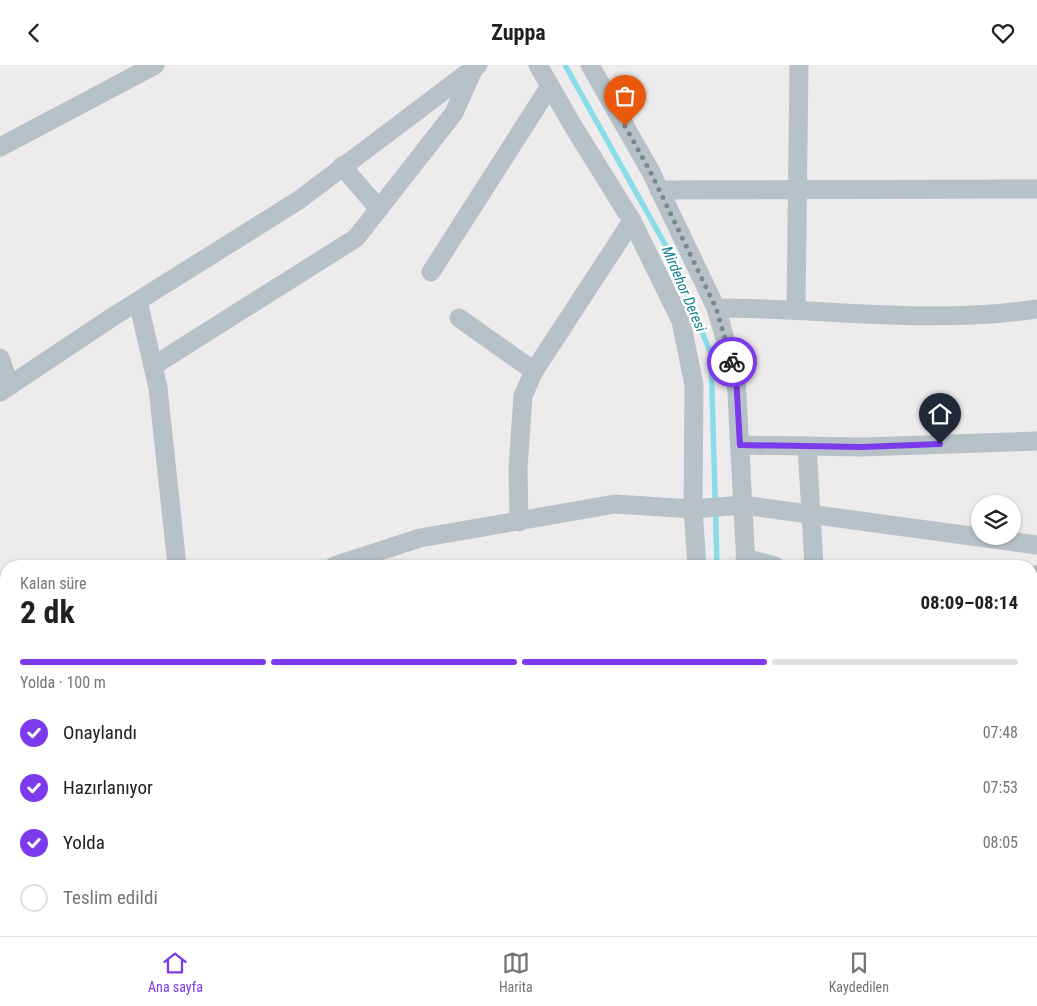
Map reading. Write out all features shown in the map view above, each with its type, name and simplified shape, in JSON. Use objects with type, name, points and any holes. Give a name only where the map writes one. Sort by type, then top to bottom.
[{"type":"street","points":[[0,147],[154,65]]},
{"type":"street","points":[[538,65],[632,221],[681,321],[694,385],[693,509],[697,560]]},
{"type":"street","points":[[590,65],[659,190],[716,308],[736,376],[746,560]]},
{"type":"street","points":[[796,309],[799,65]]},
{"type":"street","points":[[0,358],[5,389],[138,301],[300,200],[342,166],[476,67]]},
{"type":"street","points":[[153,366],[356,239],[454,113],[476,67]]},
{"type":"street","points":[[431,272],[550,86]]},
{"type":"street","points":[[342,166],[379,209]]},
{"type":"street","points":[[659,190],[1037,189]]},
{"type":"street","points":[[519,522],[518,468],[523,396],[534,371],[632,221]]},
{"type":"street","points":[[138,301],[158,388],[177,560]]},
{"type":"street","points":[[716,308],[796,309],[952,318],[1037,309]]},
{"type":"street","points":[[459,318],[534,371]]},
{"type":"street","points":[[740,445],[862,447],[1037,441]]},
{"type":"street","points":[[807,446],[814,560]]},
{"type":"street","points":[[352,560],[420,538],[615,505],[693,509],[743,505],[1037,545]]},
{"type":"waterway","name":"Mirdehor Deresi","points":[[565,65],[671,255],[711,354],[717,560]]},
{"type":"way so far","points":[[625,126],[651,173],[716,308],[732,362]]},
{"type":"route","points":[[732,362],[736,376],[740,445],[862,447],[940,444]]}]
